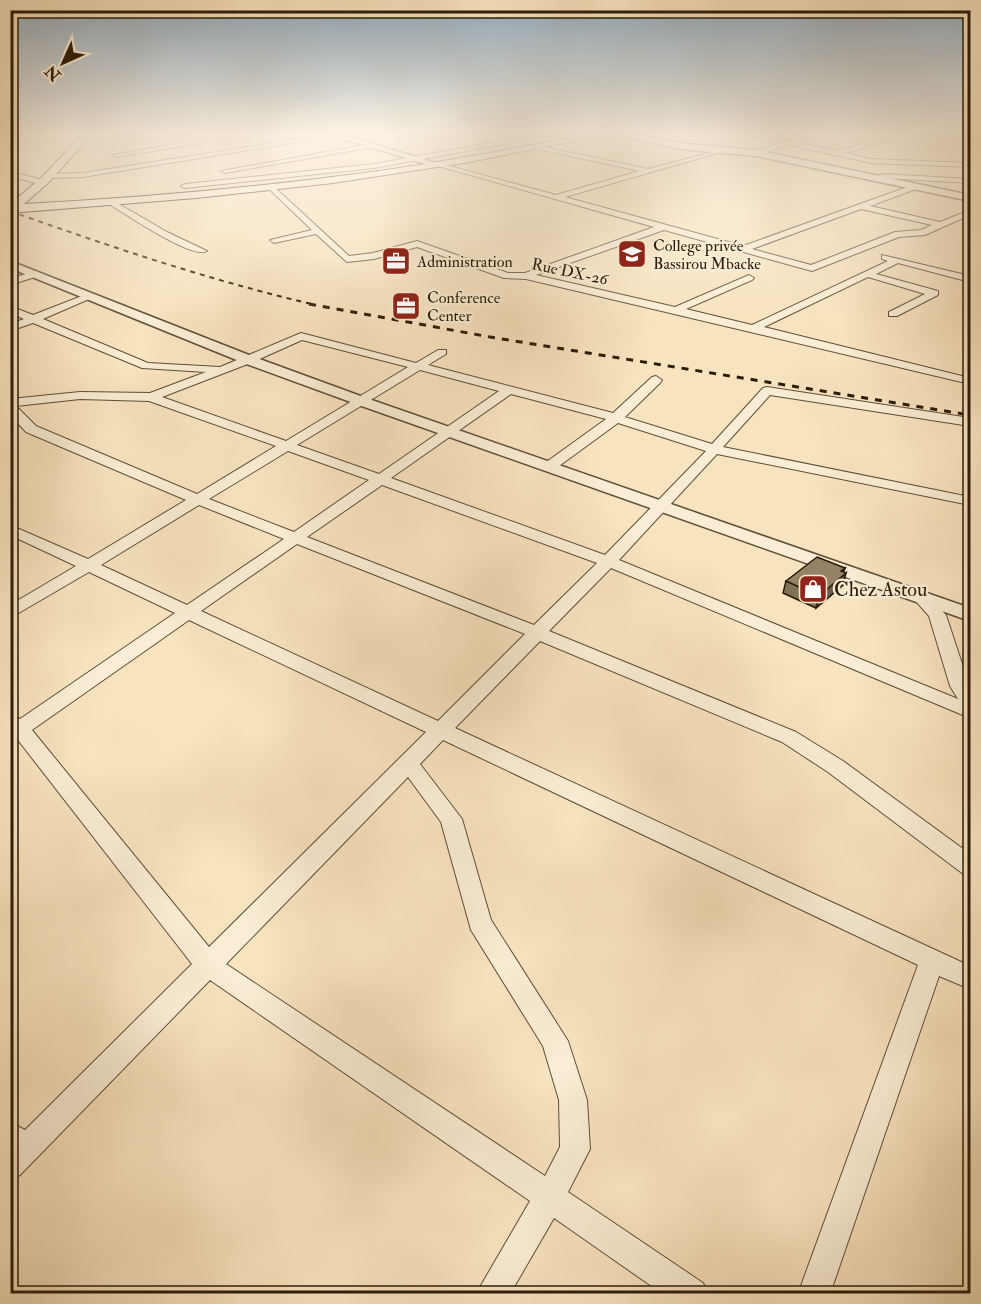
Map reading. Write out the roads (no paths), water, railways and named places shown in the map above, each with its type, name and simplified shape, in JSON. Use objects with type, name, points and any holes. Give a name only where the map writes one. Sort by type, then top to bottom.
[{"type":"main road","points":[[14,207],[28,195]]},
{"type":"main road","points":[[14,207],[204,195]]},
{"type":"street","points":[[279,195],[318,231]]},
{"type":"street","points":[[544,195],[812,268],[898,234],[922,233],[970,212]]},
{"type":"street","points":[[555,198],[566,195]]},
{"type":"street","points":[[743,249],[892,195]]},
{"type":"street","points":[[954,195],[970,198]]},
{"type":"street","points":[[112,202],[164,234],[202,251]]},
{"type":"street","points":[[861,206],[941,225]]},
{"type":"street","points":[[526,276],[663,227]]},
{"type":"street","points":[[274,240],[318,231]]},
{"type":"street","name":"Rue DX-26","points":[[318,231],[347,259],[374,256],[417,244],[507,276],[526,276],[676,310],[970,381]]},
{"type":"street","points":[[857,250],[970,279]]},
{"type":"street","points":[[754,328],[897,260]]},
{"type":"street","points":[[10,264],[249,360],[361,401],[970,615]]},
{"type":"street","points":[[10,282],[35,274]]},
{"type":"street","points":[[867,274],[934,293],[893,314]]},
{"type":"street","points":[[676,310],[749,278]]},
{"type":"street","points":[[10,328],[35,320],[90,296]]},
{"type":"street","points":[[10,309],[146,366],[225,370]]},
{"type":"street","points":[[151,398],[225,370],[301,336],[616,418],[714,449],[970,501]]},
{"type":"street","points":[[10,613],[442,352]]},
{"type":"street","points":[[550,466],[616,418],[656,380]]},
{"type":"street","points":[[508,391],[188,612],[14,728],[208,965],[692,1293]]},
{"type":"street","points":[[15,1150],[208,965],[538,633],[663,506],[767,391],[970,422]]},
{"type":"street","points":[[970,711],[608,561],[151,398],[116,394],[43,397],[11,408],[31,429],[198,500],[538,633],[789,737],[819,753],[926,836],[970,866]]},
{"type":"street","points":[[10,529],[970,978]]},
{"type":"street","points":[[921,598],[936,615],[959,686],[970,701]]},
{"type":"street","points":[[408,763],[451,819],[480,923],[555,1041],[573,1100],[575,1149],[550,1197],[492,1293]]},
{"type":"street","points":[[814,1293],[932,960]]},
{"type":"railway","points":[[10,211],[162,262],[316,305]]},
{"type":"railway","points":[[309,304],[490,337],[970,415]]},
{"type":"place","name":"College privée Bassirou Mbacke","points":[[632,254]]},
{"type":"place","name":"Administration","points":[[396,261]]},
{"type":"place","name":"Conference Center","points":[[406,306]]},
{"type":"place","name":"Chez Astou","points":[[813,589]]}]
